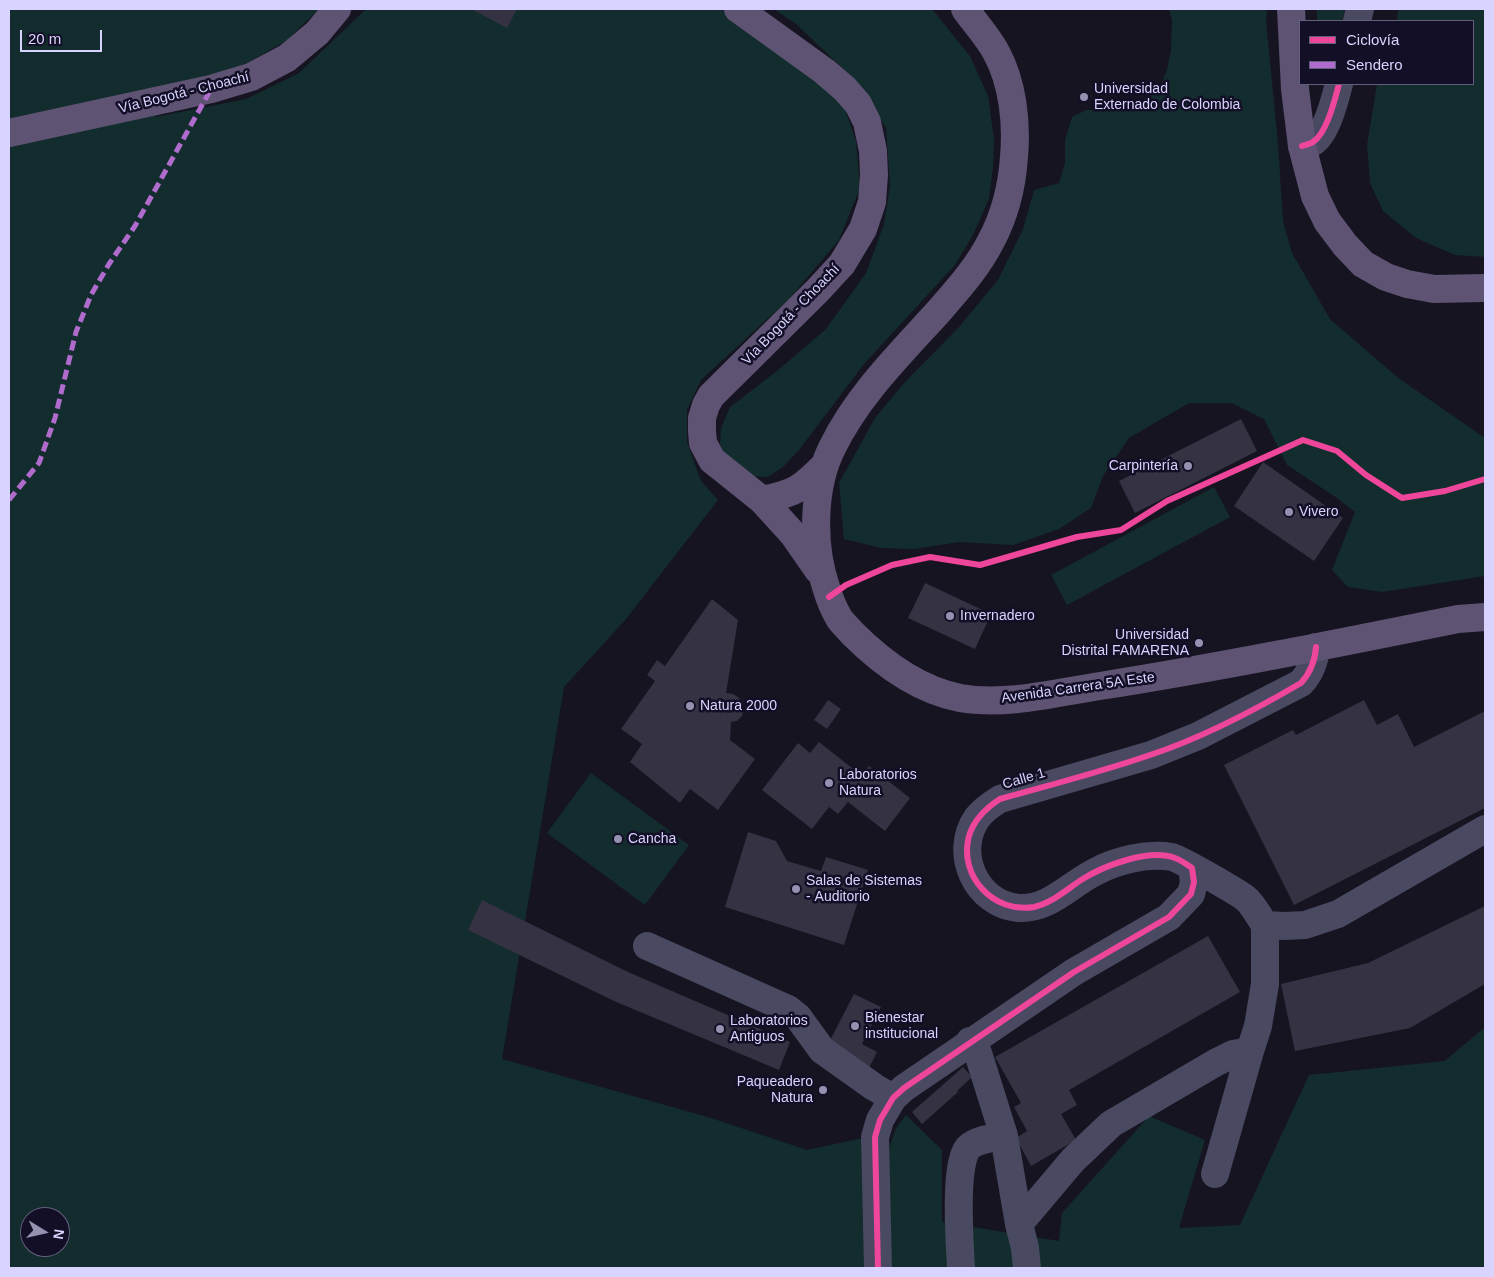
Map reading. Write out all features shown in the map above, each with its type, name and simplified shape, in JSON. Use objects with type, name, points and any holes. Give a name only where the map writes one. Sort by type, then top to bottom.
[{"type":"main road","name":"Vía Bogotá - Choachí","points":[[9,133],[211,89],[251,77],[287,58],[317,33],[337,9]]},
{"type":"main road","name":"Vía Bogotá - Choachí","points":[[738,9],[803,56],[845,90],[858,104],[868,122],[874,151],[872,202],[863,228],[842,264],[711,396],[702,418],[703,443],[712,460],[762,500],[793,534],[826,587]]},
{"type":"main road","name":"Avenida Carrera 5A Este","points":[[965,9],[997,53],[1011,99],[1015,123],[1015,147],[1009,195],[992,241],[979,262],[965,281],[872,386],[835,442],[825,465],[816,513],[816,536],[826,587],[840,620],[868,650],[916,682],[962,698],[1014,700],[1182,673],[1458,619],[1485,617]]},
{"type":"main road","points":[[1291,9],[1295,89],[1302,146],[1315,196],[1327,221],[1345,245],[1363,264],[1386,277],[1407,284],[1434,289],[1485,288]]},
{"type":"main road","points":[[762,500],[794,492],[825,465]]},
{"type":"street","points":[[1302,146],[1314,142],[1320,134],[1333,106],[1339,85]]},
{"type":"street","name":"Calle 1","points":[[1265,925],[1246,899],[1175,858],[1159,856],[1126,861],[1094,872],[1045,903],[1016,908],[998,902],[982,890],[968,864],[967,845],[973,826],[978,818],[1000,799],[1151,755],[1198,736],[1289,690],[1308,676],[1315,661],[1316,647]]},
{"type":"street","points":[[1215,1174],[1258,1026],[1265,984],[1265,925],[1305,925],[1338,914],[1485,829]]},
{"type":"street","points":[[878,1268],[875,1137],[880,1120],[893,1098],[970,1041],[1074,972],[1169,917],[1191,894],[1194,882],[1192,868]]},
{"type":"street","points":[[647,946],[788,1009],[798,1018],[822,1050],[874,1087],[893,1098]]},
{"type":"street","points":[[970,1041],[978,1053],[1004,1136],[1027,1268]]},
{"type":"street","points":[[1019,1224],[1073,1160],[1111,1124],[1215,1063],[1233,1054],[1250,1051]]},
{"type":"street","points":[[961,1268],[959,1188],[964,1152],[970,1146],[987,1139],[1004,1136]]},
{"type":"path","points":[[826,587],[846,584],[892,565],[930,557],[980,565],[1077,537],[1121,530],[1167,502],[1303,440],[1337,451],[1366,475],[1402,498],[1445,491],[1485,479]]},
{"type":"green space","points":[[9,9],[319,9],[286,41],[233,71],[170,84],[155,117],[246,99],[299,73],[366,9],[721,9],[841,97],[856,141],[860,188],[839,240],[789,299],[701,380],[687,410],[687,442],[701,481],[718,500],[626,619],[564,687],[502,1059],[711,1118],[807,1150],[863,1138],[889,1148],[896,1128],[906,1115],[942,1150],[942,1222],[1059,1241],[1062,1213],[1149,1116],[1205,1140],[1179,1228],[1240,1225],[1309,1075],[1445,1061],[1485,1027],[1485,1268],[9,1268]]},
{"type":"green space","points":[[774,9],[932,9],[970,56],[988,96],[994,139],[989,199],[973,235],[955,265],[864,364],[799,450],[784,466],[768,477],[750,476],[728,463],[720,444],[721,428],[730,407],[777,371],[826,329],[866,273],[884,224],[890,186],[886,128],[859,84],[796,24]]},
{"type":"green space","points":[[1169,9],[1267,9],[1266,20],[1278,144],[1283,221],[1292,253],[1330,319],[1397,377],[1485,438],[1485,576],[1382,592],[1348,587],[1332,570],[1355,512],[1287,465],[1264,419],[1232,403],[1189,403],[1129,438],[1103,476],[1091,508],[1059,529],[1013,545],[959,542],[915,549],[881,548],[844,539],[839,483],[875,418],[905,382],[959,327],[998,280],[1023,229],[1034,190],[1059,183],[1065,163],[1065,140],[1072,117],[1086,110],[1113,110],[1137,104],[1160,87],[1167,70],[1171,50],[1172,20]]},
{"type":"green space","points":[[1317,9],[1345,9],[1342,20],[1317,20]]},
{"type":"green space","points":[[1398,9],[1485,9],[1485,257],[1455,255],[1416,238],[1383,211],[1370,183],[1367,145],[1377,85],[1474,85],[1474,20],[1397,20]]},
{"type":"green space","points":[[1214,487],[1230,517],[1067,605],[1051,575]]},
{"type":"green space","name":"Cancha","points":[[591,773],[689,845],[645,905],[547,833]]},
{"type":"building","points":[[471,9],[517,9],[507,28]]},
{"type":"building","name":"Carpintería","points":[[1241,419],[1257,451],[1135,513],[1119,481]]},
{"type":"building","name":"Vivero","points":[[1263,462],[1343,518],[1314,561],[1234,506]]},
{"type":"building","name":"Invernadero","points":[[925,583],[991,614],[975,649],[908,618]]},
{"type":"building","name":"Natura 2000","points":[[712,599],[738,620],[726,693],[733,694],[739,698],[744,709],[742,716],[737,721],[731,722],[730,740],[755,759],[718,810],[690,789],[680,803],[630,762],[642,744],[621,729],[655,681],[647,675],[657,660],[665,666]]},
{"type":"building","points":[[828,700],[841,709],[827,729],[814,720]]},
{"type":"building","points":[[1364,700],[1377,725],[1398,714],[1414,747],[1485,711],[1485,808],[1294,905],[1224,765],[1293,730],[1296,735]]},
{"type":"building","name":"Laboratorios Natura","points":[[819,742],[861,775],[869,766],[910,798],[885,831],[848,802],[838,814],[829,807],[812,829],[762,790],[798,743],[810,753]]},
{"type":"building","name":"Salas de Sistemas - Auditorio","points":[[748,832],[776,841],[787,861],[821,871],[826,857],[868,870],[844,945],[725,907]]},
{"type":"building","points":[[482,900],[628,972],[790,1042],[779,1070],[614,1001],[468,930]]},
{"type":"building","points":[[1485,906],[1485,984],[1410,1028],[1295,1051],[1281,984],[1368,963]]},
{"type":"building","points":[[1208,936],[1240,992],[1069,1090],[1077,1105],[1061,1114],[1076,1140],[1031,1166],[1016,1138],[1027,1131],[1014,1107],[1021,1103],[995,1057]]},
{"type":"building","name":"Bienestar institucional","points":[[854,994],[881,1007],[862,1044],[877,1052],[867,1072],[825,1050]]},
{"type":"building","points":[[963,1067],[972,1077],[922,1124],[912,1112]]},
{"type":"marked path","points":[[9,500],[39,463],[55,418],[76,332],[91,295],[135,226],[211,89]]},
{"type":"cycle path","points":[[1302,146],[1318,138],[1330,115],[1339,85]]},
{"type":"cycle path","points":[[829,597],[846,585],[892,565],[930,557],[980,565],[1077,537],[1121,530],[1167,501],[1303,440],[1337,451],[1366,475],[1402,498],[1445,491],[1485,479]]},
{"type":"cycle path","points":[[878,1268],[875,1137],[880,1120],[893,1098],[904,1088],[1074,972],[1169,917],[1191,894],[1194,882],[1192,868],[1175,858],[1152,855],[1126,860],[1101,869],[1041,905],[1019,908],[1005,904],[993,898],[982,889],[974,878],[969,865],[967,851],[969,836],[977,819],[985,810],[1000,799],[1094,773],[1150,755],[1208,732],[1247,713],[1301,683],[1312,666],[1316,647]]},
{"type":"place","name":"Universidad Externado de Colombia","points":[[1084,97]]},
{"type":"place","name":"Carpintería","points":[[1188,466]]},
{"type":"place","name":"Vivero","points":[[1289,512]]},
{"type":"place","name":"Invernadero","points":[[950,616]]},
{"type":"place","name":"Universidad Distrital FAMARENA","points":[[1199,643]]},
{"type":"place","name":"Natura 2000","points":[[690,706]]},
{"type":"place","name":"Laboratorios Natura","points":[[829,783]]},
{"type":"place","name":"Cancha","points":[[618,839]]},
{"type":"place","name":"Salas de Sistemas - Auditorio","points":[[796,889]]},
{"type":"place","name":"Bienestar institucional","points":[[855,1026]]},
{"type":"place","name":"Laboratorios Antiguos","points":[[720,1029]]},
{"type":"place","name":"Paqueadero Natura","points":[[823,1090]]}]
